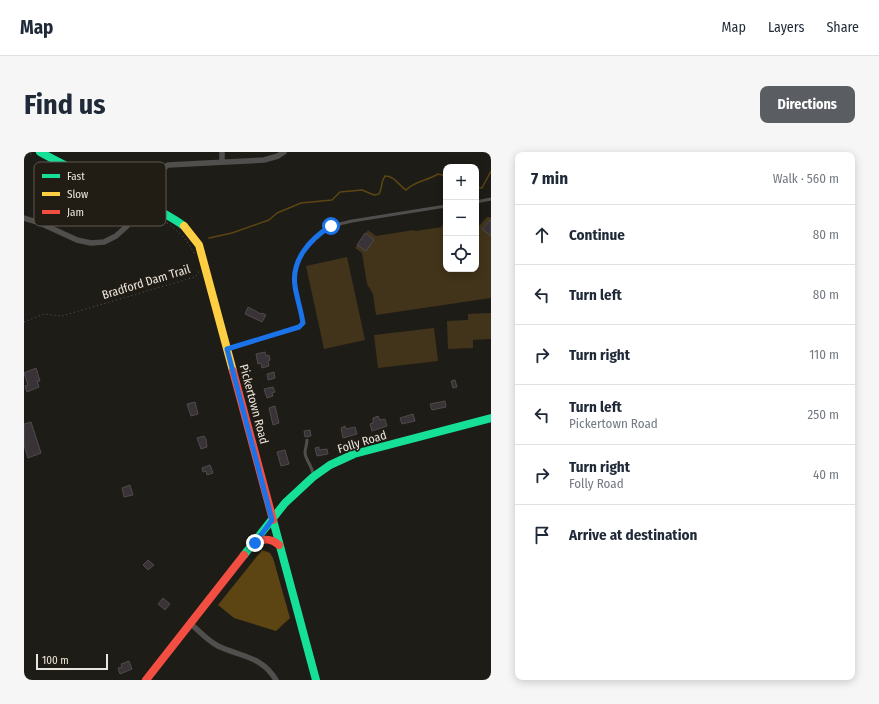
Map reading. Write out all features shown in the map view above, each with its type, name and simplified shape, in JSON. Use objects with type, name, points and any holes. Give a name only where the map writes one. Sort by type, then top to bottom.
[{"type":"street","points":[[222,152],[222,162]]},
{"type":"street","points":[[166,166],[168,165],[264,160],[278,156],[284,152]]},
{"type":"street","name":"Pickertown Road","points":[[38,155],[55,162]]},
{"type":"street","name":"Pickertown Road","points":[[166,217],[183,225],[199,245],[316,680]]},
{"type":"street","points":[[24,218],[34,220]]},
{"type":"street","points":[[47,226],[77,240],[98,243],[111,239],[126,226]]},
{"type":"street","name":"Folly Road","points":[[146,680],[284,505],[313,477],[330,465],[354,454],[491,418]]},
{"type":"street","points":[[267,500],[276,506],[284,505]]},
{"type":"street","points":[[255,543],[259,540],[268,539],[279,545]]},
{"type":"street","points":[[191,624],[218,646],[259,661],[267,668],[276,680]]},
{"type":"lane","points":[[479,201],[491,199]]},
{"type":"lane","points":[[227,349],[299,327],[303,323],[294,285],[296,268],[303,252],[320,233],[331,226],[352,221],[443,206]]},
{"type":"lane","points":[[307,440],[305,453],[313,472],[313,477]]},
{"type":"path","points":[[27,152],[38,155]]},
{"type":"path","name":"Bradford Dam Trail","points":[[167,223],[181,234],[188,242],[195,255]]},
{"type":"path","name":"Bradford Dam Trail","points":[[24,322],[44,314],[62,316],[153,290],[195,276],[198,274],[198,266]]},
{"type":"shaded area","points":[[487,217],[491,217],[491,298],[376,315],[373,294],[367,284],[362,253],[355,248],[368,230],[376,236],[442,227],[443,225],[443,272],[479,272],[479,226]]},
{"type":"shaded area","points":[[347,257],[365,340],[324,349],[306,266]]},
{"type":"shaded area","points":[[491,313],[491,339],[473,340],[473,348],[448,349],[447,321],[468,320],[468,314]]},
{"type":"shaded area","points":[[434,328],[438,361],[378,368],[374,335]]},
{"type":"shaded area","points":[[262,550],[270,553],[273,558],[290,618],[276,631],[234,618],[218,605]]},
{"type":"building","points":[[491,219],[491,236],[482,229]]},
{"type":"building","points":[[365,233],[374,240],[366,251],[357,245]]},
{"type":"building","points":[[248,307],[266,315],[262,322],[245,314]]},
{"type":"building","points":[[265,352],[266,356],[269,355],[269,366],[262,368],[261,363],[258,364],[256,354]]},
{"type":"building","points":[[36,368],[40,381],[37,381],[39,387],[27,392],[25,386],[28,385],[24,373]]},
{"type":"building","points":[[274,372],[275,378],[268,380],[267,374]]},
{"type":"building","points":[[455,380],[457,387],[453,388],[451,381]]},
{"type":"building","points":[[273,387],[275,392],[272,393],[273,396],[267,398],[264,389]]},
{"type":"building","points":[[445,401],[446,407],[432,410],[430,404]]},
{"type":"building","points":[[195,402],[198,414],[191,416],[187,404]]},
{"type":"building","points":[[275,406],[279,423],[273,425],[269,408]]},
{"type":"building","points":[[413,414],[415,421],[402,424],[400,418]]},
{"type":"building","points":[[378,416],[380,420],[385,419],[387,426],[372,431],[370,424],[373,423],[373,418]]},
{"type":"building","points":[[31,422],[41,453],[28,458],[24,445],[24,424]]},
{"type":"building","points":[[345,426],[346,429],[355,427],[357,434],[343,438],[341,428]]},
{"type":"building","points":[[310,430],[311,436],[305,437],[304,431]]},
{"type":"building","points":[[204,436],[207,447],[201,449],[197,438]]},
{"type":"building","points":[[319,447],[319,450],[327,449],[328,454],[317,456],[315,448]]},
{"type":"building","points":[[285,450],[289,464],[281,466],[277,452]]},
{"type":"building","points":[[210,465],[213,473],[207,475],[206,471],[203,472],[202,468]]},
{"type":"building","points":[[130,485],[133,495],[124,497],[122,488]]},
{"type":"building","points":[[148,560],[154,565],[148,570],[143,565]]},
{"type":"building","points":[[163,598],[170,604],[165,610],[158,604]]},
{"type":"building","points":[[129,661],[132,669],[120,674],[118,668],[122,667],[121,664]]},
{"type":"waterway","points":[[479,188],[482,188],[491,171]]},
{"type":"waterway","points":[[209,238],[232,233],[269,220],[277,213],[301,203],[332,200],[340,192],[362,190],[374,195],[379,194],[385,176],[391,177],[406,190],[413,185],[438,174],[443,175]]},
{"type":"traffic: fast","points":[[40,152],[59,162]]},
{"type":"traffic: fast","points":[[166,215],[184,226]]},
{"type":"traffic: fast","points":[[244,555],[285,503],[313,477],[330,465],[354,454],[491,418]]},
{"type":"traffic: fast","points":[[273,520],[316,680]]},
{"type":"traffic: slow","points":[[184,226],[199,245],[233,371]]},
{"type":"traffic: jam","points":[[233,371],[273,520]]},
{"type":"traffic: jam","points":[[255,543],[261,540],[267,540],[273,541],[279,545]]},
{"type":"traffic: jam","points":[[146,680],[244,555]]},
{"type":"route","points":[[255,543],[272,520],[227,349],[299,327],[303,323],[294,285],[296,268],[303,252],[310,242],[331,226]]}]
